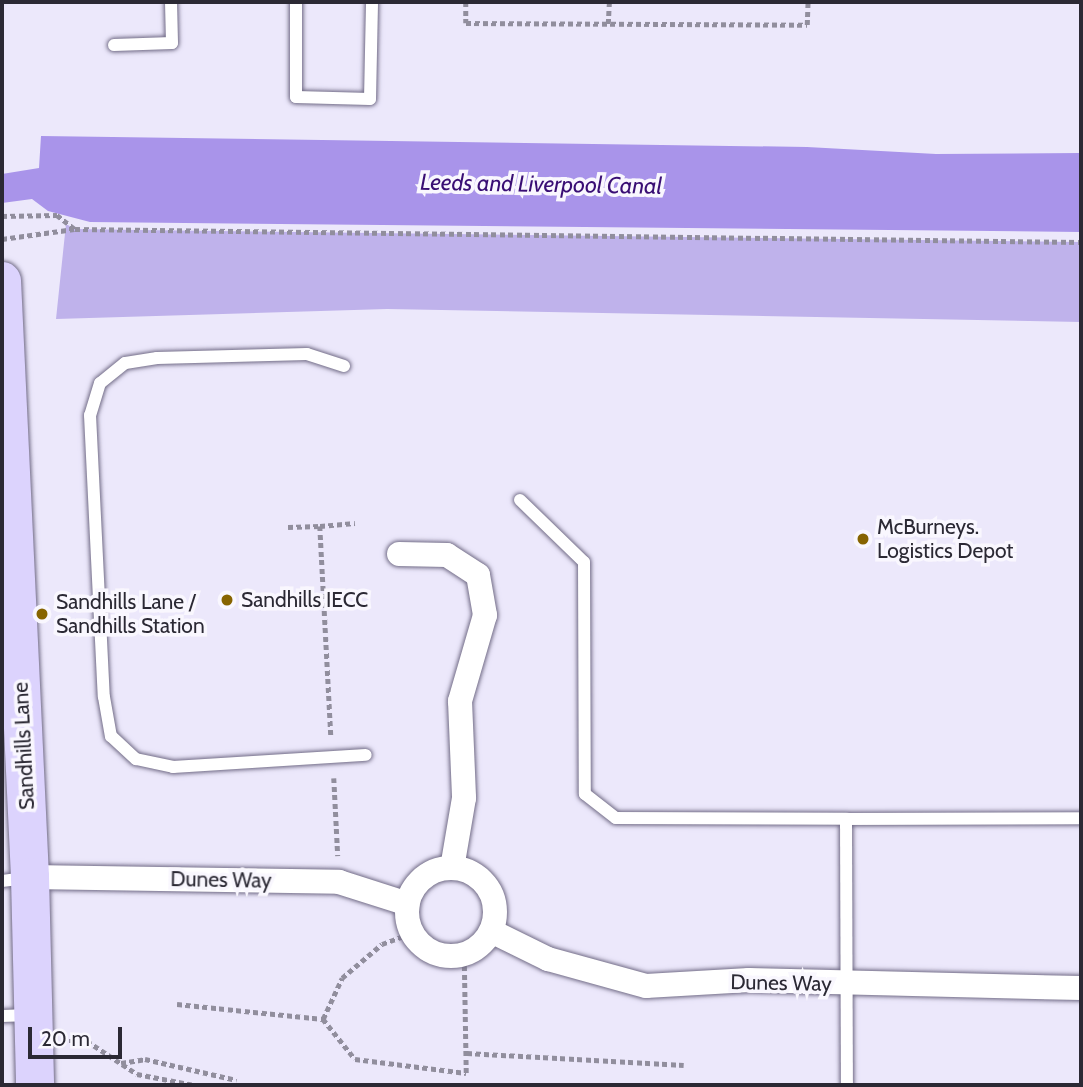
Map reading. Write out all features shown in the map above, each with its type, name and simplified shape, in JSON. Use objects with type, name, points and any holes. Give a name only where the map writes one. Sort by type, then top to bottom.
[{"type":"main road","name":"Sandhills Lane","points":[[2,281],[16,879],[23,1024],[34,1085]]},
{"type":"street","points":[[399,554],[447,555],[478,575],[485,615],[460,701],[464,798],[452,867]]},
{"type":"street","points":[[452,867],[478,876],[487,886],[496,912],[491,931],[477,948],[464,954],[436,953],[413,933],[408,904],[424,878],[452,867]]},
{"type":"street","name":"Dunes Way","points":[[16,879],[338,882],[408,904]]},
{"type":"street","name":"Dunes Way","points":[[491,931],[548,958],[646,986],[749,980],[1081,988]]},
{"type":"lane","points":[[114,44],[172,43],[172,2]]},
{"type":"lane","points":[[296,2],[296,97],[370,99],[372,2]]},
{"type":"lane","points":[[344,366],[307,354],[158,358],[125,363],[100,383],[90,415],[104,697],[111,736],[136,759],[173,766],[366,755]]},
{"type":"lane","points":[[520,500],[584,562],[585,794],[616,818],[1081,818]]},
{"type":"lane","points":[[846,819],[849,984],[847,1085]]},
{"type":"path","points":[[466,2],[466,23],[807,25],[808,2]]},
{"type":"path","points":[[608,24],[609,2]]},
{"type":"path","points":[[2,216],[57,215],[75,229]]},
{"type":"path","points":[[2,239],[75,229],[1081,242]]},
{"type":"path","points":[[288,527],[355,523]]},
{"type":"path","points":[[320,526],[338,851]]},
{"type":"path","points":[[323,1019],[342,978],[382,944],[413,933]]},
{"type":"path","points":[[177,1004],[323,1019],[355,1059],[466,1073],[464,954]]},
{"type":"path","points":[[23,1024],[87,1041],[137,1074],[194,1085]]},
{"type":"path","points":[[467,1053],[684,1065]]},
{"type":"path","points":[[120,1063],[145,1059],[237,1080]]},
{"type":"shaded area","points":[[66,224],[75,229],[1081,242],[1081,322],[387,309],[56,319]]},
{"type":"water","name":"Leeds and Liverpool Canal","points":[[41,136],[807,147],[936,154],[1081,153],[1081,232],[90,222],[48,211],[32,199],[2,203],[2,174],[39,168]]},
{"type":"place","name":"McBurneys. Logistics Depot","points":[[863,539]]},
{"type":"place","name":"Sandhills IECC","points":[[227,600]]},
{"type":"place","name":"Sandhills Lane / Sandhills Station","points":[[42,614]]}]
